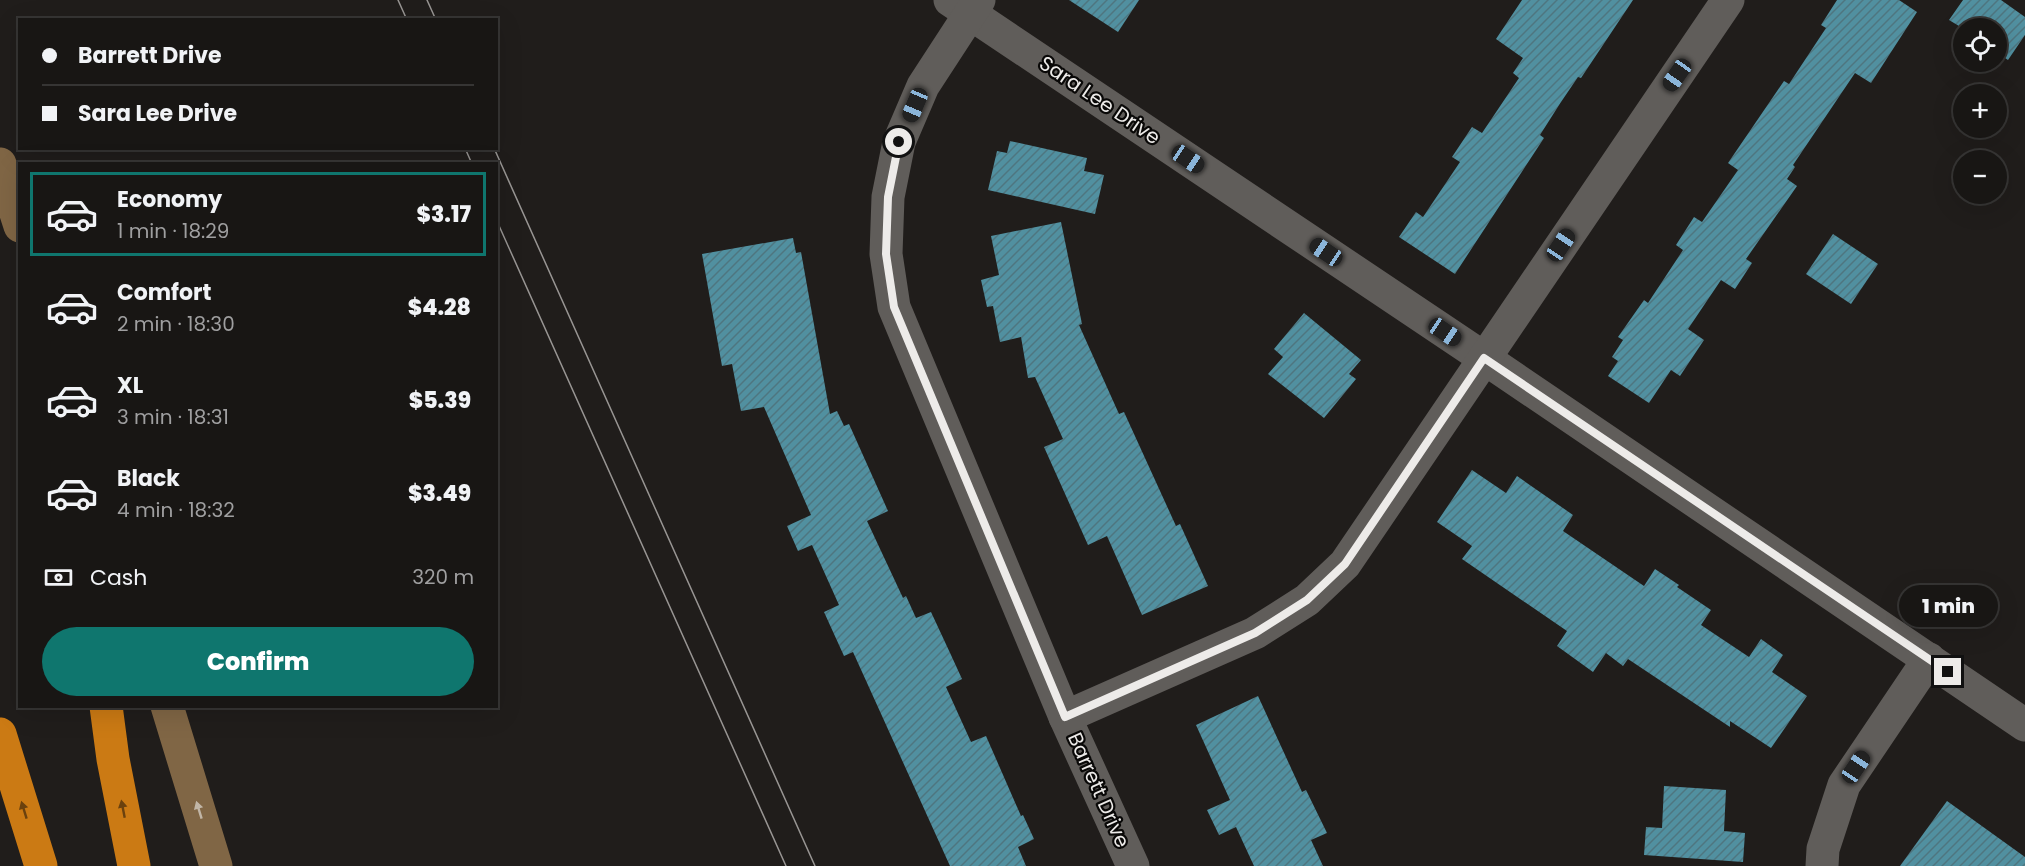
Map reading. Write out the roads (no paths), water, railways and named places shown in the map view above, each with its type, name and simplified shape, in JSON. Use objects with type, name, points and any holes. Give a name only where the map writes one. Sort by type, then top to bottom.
[{"type":"highway","points":[[106,708],[113,759],[134,866]]},
{"type":"highway","points":[[0,734],[41,866]]},
{"type":"main road","points":[[0,164],[18,220]]},
{"type":"main road","points":[[168,708],[216,866]]},
{"type":"street","points":[[1065,717],[1255,633],[1307,600],[1345,564],[1728,0]]},
{"type":"street","name":"Sara Lee Drive","points":[[966,4],[2025,724]]},
{"type":"street","name":"Barrett Drive","points":[[966,4],[923,86],[899,142],[888,197],[886,254],[894,307],[1065,717],[1133,866]]},
{"type":"street","points":[[1822,866],[1823,849],[1844,785],[1929,659]]},
{"type":"tram line","points":[[398,0],[406,18]]},
{"type":"tram line","points":[[427,0],[435,18]]},
{"type":"tram line","points":[[466,150],[471,162]]},
{"type":"tram line","points":[[495,150],[815,866]]},
{"type":"tram line","points":[[498,223],[786,866]]}]
